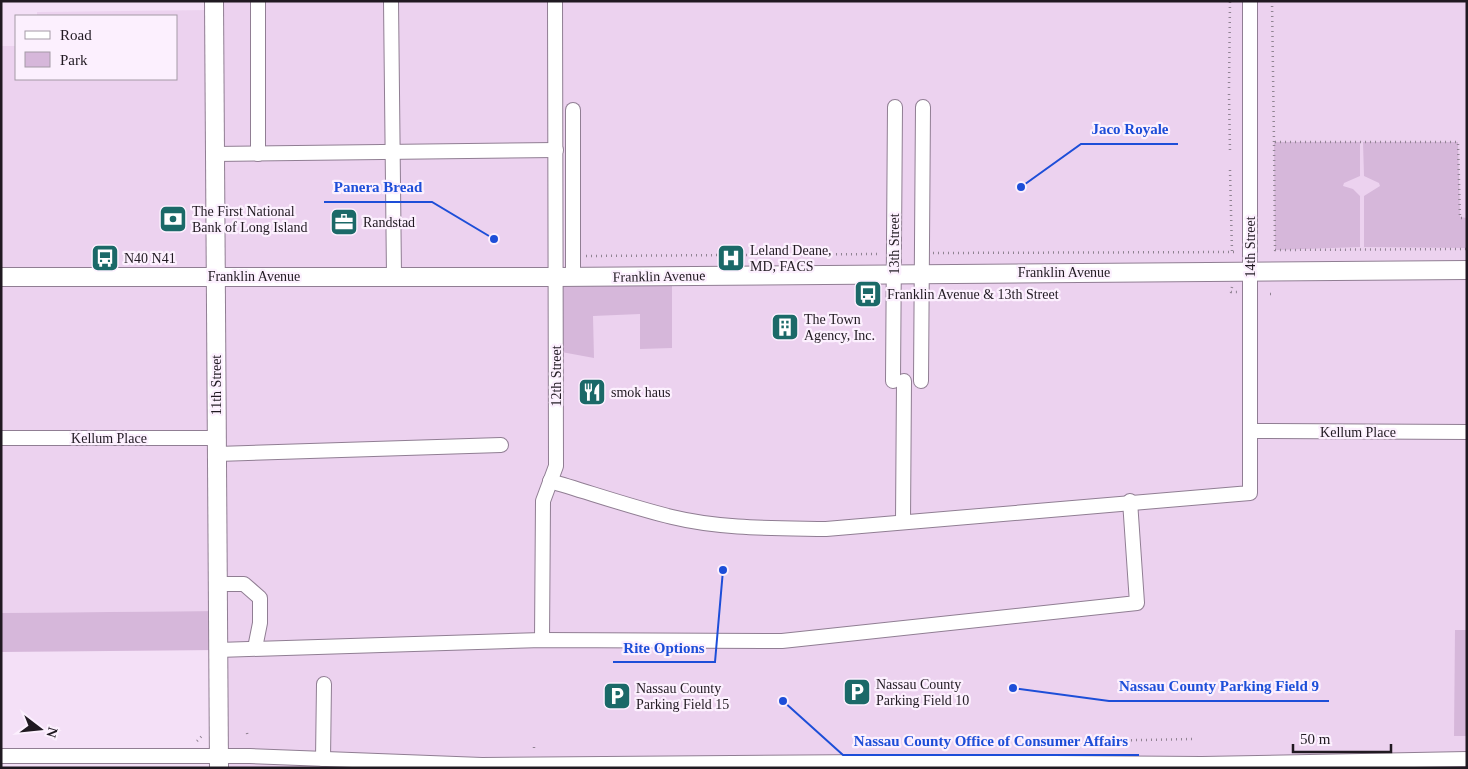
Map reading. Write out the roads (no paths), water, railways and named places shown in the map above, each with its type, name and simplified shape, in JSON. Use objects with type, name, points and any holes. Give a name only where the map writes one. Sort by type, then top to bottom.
[{"type":"main road","name":"11th Street","points":[[214,1],[219,761]]},
{"type":"main road","name":"Franklin Avenue","points":[[1,277],[573,277],[1467,270]]},
{"type":"street","points":[[258,1],[258,154]]},
{"type":"street","points":[[391,1],[394,276]]},
{"type":"street","name":"12th Street","points":[[542,640],[543,501],[556,466],[555,1]]},
{"type":"street","name":"14th Street","points":[[1130,502],[1250,493],[1250,1]]},
{"type":"street","name":"13th Street","points":[[894,107],[894,273],[903,521]]},
{"type":"street","points":[[921,381],[922,107]]},
{"type":"street","points":[[573,110],[573,277]]},
{"type":"street","points":[[214,154],[556,150]]},
{"type":"street","name":"Kellum Place","points":[[1250,432],[1467,432]]},
{"type":"street","name":"Kellum Place","points":[[1,438],[217,446],[501,444]]},
{"type":"street","points":[[218,650],[542,640],[782,641],[1137,603],[1130,502],[826,529],[777,528],[672,517],[550,481]]},
{"type":"street","points":[[218,584],[244,584],[260,598],[260,624],[255,648]]},
{"type":"street","points":[[323,759],[324,684]]},
{"type":"street","points":[[1,756],[219,761],[323,759],[482,764],[1182,766],[1354,765],[1467,759]]},
{"type":"place","name":"Jaco Royale","points":[[1021,187]]},
{"type":"place","name":"The First National Bank of Long Island","points":[[173,219]]},
{"type":"place","name":"Randstad","points":[[344,222]]},
{"type":"place","name":"Panera Bread","points":[[494,239]]},
{"type":"place","name":"N40 N41","points":[[105,258]]},
{"type":"place","name":"Leland Deane, MD, FACS","points":[[731,258]]},
{"type":"place","name":"Franklin Avenue & 13th Street","points":[[868,294]]},
{"type":"place","name":"The Town Agency, Inc.","points":[[785,327]]},
{"type":"place","name":"smok haus","points":[[592,392]]},
{"type":"place","name":"Rite Options","points":[[723,570]]},
{"type":"place","name":"Nassau County Parking Field 9","points":[[1013,688]]},
{"type":"place","name":"Nassau County Parking Field 10","points":[[857,692]]},
{"type":"place","name":"Nassau County Parking Field 15","points":[[617,696]]},
{"type":"place","name":"Nassau County Office of Consumer Affairs","points":[[783,701]]}]
